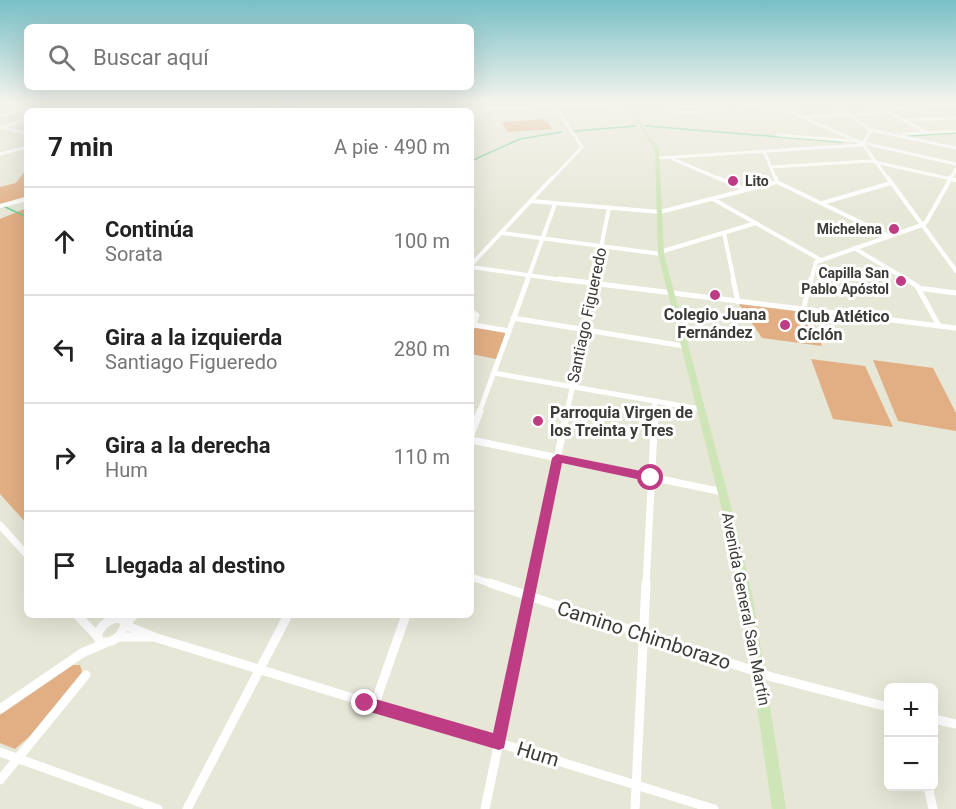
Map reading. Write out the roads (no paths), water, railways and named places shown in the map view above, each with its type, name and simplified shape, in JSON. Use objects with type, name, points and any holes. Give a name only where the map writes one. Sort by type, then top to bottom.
[{"type":"main road","name":"Avenida General San Martín","points":[[650,140],[656,148],[658,158],[661,253],[723,492],[747,600],[779,809]]},
{"type":"street","points":[[474,263],[582,147],[579,140]]},
{"type":"street","points":[[819,140],[855,140],[862,144],[956,271]]},
{"type":"street","points":[[862,144],[865,140]]},
{"type":"street","points":[[918,140],[956,148]]},
{"type":"street","points":[[658,158],[862,144],[956,164]]},
{"type":"street","points":[[0,154],[24,148]]},
{"type":"street","points":[[0,149],[9,152]]},
{"type":"street","points":[[764,151],[777,182]]},
{"type":"street","points":[[670,157],[746,190]]},
{"type":"street","points":[[771,167],[875,161],[954,180]]},
{"type":"street","points":[[803,310],[815,264],[820,260],[922,225],[954,180],[956,169]]},
{"type":"street","points":[[531,201],[660,212],[777,182],[890,236]]},
{"type":"street","points":[[822,204],[891,183]]},
{"type":"street","points":[[712,199],[820,260]]},
{"type":"street","points":[[0,206],[24,200]]},
{"type":"street","points":[[474,427],[555,204]]},
{"type":"street","name":"Santiago Figueredo","points":[[485,809],[609,208]]},
{"type":"street","points":[[502,233],[661,253],[756,223]]},
{"type":"street","points":[[724,233],[738,302]]},
{"type":"street","points":[[854,248],[918,288],[956,292]]},
{"type":"street","points":[[807,252],[832,256]]},
{"type":"street","points":[[474,266],[671,294],[956,328]]},
{"type":"street","points":[[918,288],[939,326]]},
{"type":"street","points":[[513,318],[684,346]]},
{"type":"street","points":[[474,328],[509,331]]},
{"type":"street","points":[[494,373],[700,409]]},
{"type":"street","points":[[635,809],[655,401]]},
{"type":"street","points":[[474,441],[723,492]]},
{"type":"street","points":[[0,525],[24,552]]},
{"type":"street","name":"Camino Chimborazo","points":[[474,578],[759,673],[884,706]]},
{"type":"street","points":[[80,618],[100,638],[109,620]]},
{"type":"street","name":"Hum","points":[[84,623],[120,618],[125,624],[154,637],[714,809]]},
{"type":"street","points":[[118,638],[131,618]]},
{"type":"street","points":[[188,809],[286,618]]},
{"type":"street","points":[[374,706],[405,618]]},
{"type":"street","name":"Hum","points":[[0,709],[82,653],[100,638],[154,637]]},
{"type":"street","points":[[0,780],[86,675]]},
{"type":"street","points":[[938,720],[956,724]]},
{"type":"street","points":[[0,752],[158,809]]},
{"type":"street","points":[[929,791],[933,809]]},
{"type":"waterway","points":[[474,160],[518,140]]},
{"type":"waterway","points":[[814,140],[842,142]]},
{"type":"waterway","points":[[3,206],[24,216]]},
{"type":"place","name":"Lito","points":[[733,181]]},
{"type":"place","name":"Michelena","points":[[894,229]]},
{"type":"place","name":"Capilla San Pablo Apóstol","points":[[901,281]]},
{"type":"place","name":"Colegio Juana Fernández","points":[[715,295]]},
{"type":"place","name":"Club Atlético Cíclón","points":[[785,325]]},
{"type":"place","name":"Parroquia Virgen de los Treinta y Tres","points":[[538,421]]}]
